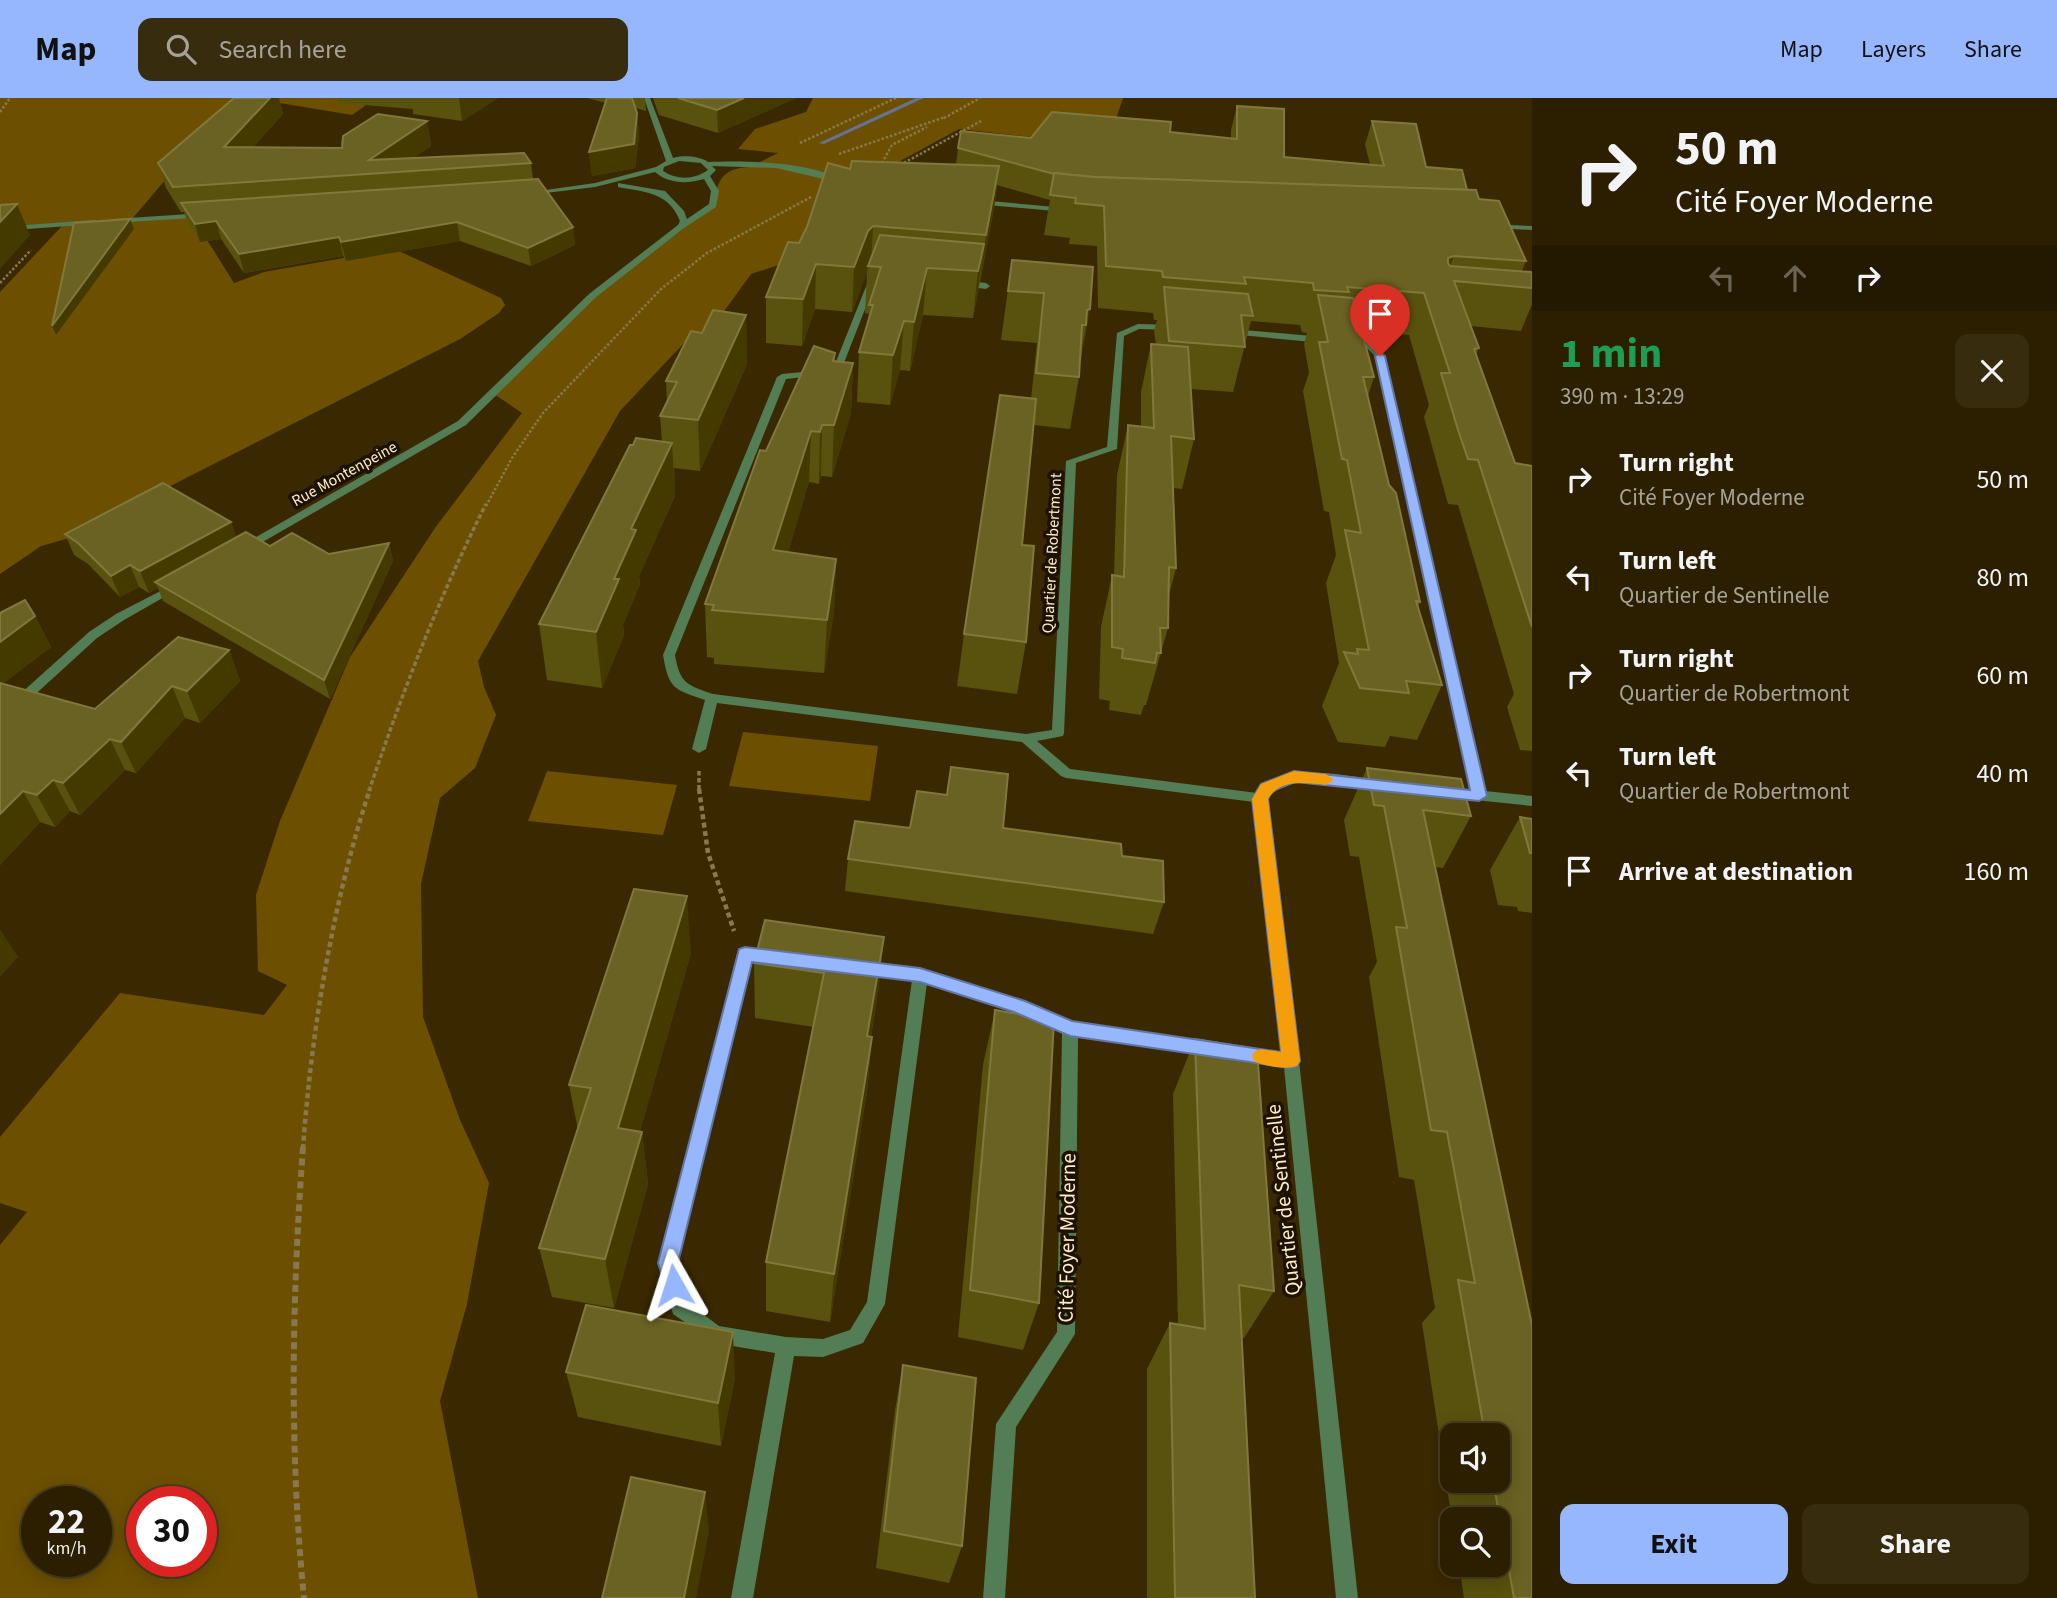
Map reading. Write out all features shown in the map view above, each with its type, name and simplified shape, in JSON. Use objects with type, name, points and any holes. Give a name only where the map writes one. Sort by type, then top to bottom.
[{"type":"street","points":[[648,98],[670,161]]},
{"type":"street","points":[[681,226],[684,221],[681,214],[662,192],[660,172],[670,161],[687,159],[708,164],[758,163],[816,173],[848,183]]},
{"type":"street","points":[[514,194],[595,185],[660,172],[680,180],[706,176],[712,170],[708,164]]},
{"type":"street","name":"Rue Montenpeine","points":[[228,557],[462,423],[592,296],[681,226],[713,205],[715,191],[706,176]]},
{"type":"street","points":[[595,185],[625,185],[662,192]]},
{"type":"street","points":[[970,201],[1075,211]]},
{"type":"street","points":[[0,229],[219,214]]},
{"type":"street","points":[[1477,226],[1532,228]]},
{"type":"street","name":"Quartier de Robertmont","points":[[884,277],[872,276],[836,371],[782,377],[669,655],[673,678],[686,689],[712,698],[1026,738],[1058,733],[1071,461],[1112,449],[1120,335],[1128,328],[1149,325],[1189,328]]},
{"type":"street","points":[[948,282],[986,286]]},
{"type":"street","points":[[1216,331],[1350,342],[1371,347],[1380,356],[1479,796]]},
{"type":"street","points":[[0,719],[93,635],[191,578]]},
{"type":"street","points":[[699,749],[712,698]]},
{"type":"street","points":[[1026,738],[1066,773],[1260,799],[1267,788],[1294,776],[1387,786]]},
{"type":"street","points":[[1426,790],[1532,802]]},
{"type":"street","name":"Quartier de Sentinelle","points":[[1260,799],[1291,1061],[1347,1598]]},
{"type":"street","points":[[785,959],[745,954],[668,1263],[680,1308],[715,1334],[786,1346],[823,1348],[856,1337],[876,1304],[920,975]]},
{"type":"street","points":[[853,967],[920,975],[1019,1006],[1070,1028],[1291,1061]]},
{"type":"street","name":"Cité Foyer Moderne","points":[[994,1598],[1006,1424],[1066,1334],[1070,1028]]},
{"type":"street","points":[[742,1598],[786,1346]]},
{"type":"path","points":[[0,112],[10,98]]},
{"type":"path","points":[[758,163],[895,98]]},
{"type":"path","points":[[875,166],[884,162],[892,145],[980,98]]},
{"type":"path","points":[[829,155],[871,145],[945,117]]},
{"type":"path","points":[[895,168],[981,121]]},
{"type":"path","points":[[304,1598],[292,1356],[297,1191],[314,1036],[333,928],[358,828],[416,654],[501,477],[524,439],[551,404],[689,264],[748,229],[819,193]]},
{"type":"path","points":[[0,283],[54,225]]},
{"type":"path","points":[[699,749],[700,816],[708,862],[718,895],[745,954]]},
{"type":"shaded area","points":[[0,98],[235,98],[132,219],[192,216],[234,283],[264,272],[372,253],[401,252],[501,298],[505,305],[499,313],[460,339],[66,539],[41,546],[0,574],[0,292],[63,225],[0,229]]},
{"type":"shaded area","points":[[249,98],[376,98],[352,115]]},
{"type":"shaded area","points":[[813,98],[1123,98],[1107,145],[959,129],[902,160],[801,258],[751,274],[717,321],[683,344],[620,411],[478,661],[484,687],[496,715],[475,768],[440,798],[421,884],[423,1017],[460,1120],[489,1183],[467,1304],[440,1401],[478,1598],[0,1598],[0,1245],[27,1212],[0,1203],[0,1137],[120,993],[264,1015],[287,985],[258,971],[256,895],[280,821],[350,657],[435,528],[522,413],[494,394],[571,316],[713,205],[716,191],[725,174],[741,168],[775,166],[758,163],[778,153],[738,149],[755,129],[806,112]]},
{"type":"shaded area","points":[[743,732],[878,746],[870,801],[729,786]]},
{"type":"shaded area","points":[[547,771],[677,785],[663,835],[528,821]]},
{"type":"building","points":[[234,98],[270,98],[224,147],[342,148],[343,136],[378,114],[427,121],[369,160],[524,153],[531,163],[173,187],[158,163]]},
{"type":"building","points":[[607,98],[632,98],[637,113],[634,144],[589,152]]},
{"type":"building","points":[[678,98],[744,98],[717,110]]},
{"type":"building","points":[[1237,106],[1284,109],[1284,157],[1384,166],[1372,121],[1416,124],[1426,167],[1462,170],[1467,190],[1054,174],[958,148],[961,131],[1031,138],[1052,112],[1171,122],[1170,132],[1237,139]]},
{"type":"building","points":[[852,161],[999,166],[986,235],[873,226],[868,231],[854,267],[816,264],[803,299],[766,297],[788,242],[799,243],[807,227],[828,163],[850,169]]},
{"type":"building","points":[[1054,173],[1094,177],[1476,190],[1479,199],[1499,201],[1526,261],[1454,256],[1448,258],[1448,263],[1450,266],[1532,273],[1532,288],[1454,281],[1479,348],[1474,349],[1515,463],[1532,466],[1532,627],[1478,460],[1468,459],[1458,430],[1441,373],[1450,373],[1424,293],[1347,287],[1349,292],[1314,290],[1313,283],[1244,277],[1246,284],[1163,277],[1162,271],[1106,266],[1104,206],[1075,203],[1076,198],[1050,195]]},
{"type":"building","points":[[538,179],[573,227],[528,248],[457,222],[341,242],[339,237],[239,254],[216,221],[195,224],[181,203]]},
{"type":"building","points":[[17,204],[0,222],[0,205]]},
{"type":"building","points":[[130,219],[52,326],[74,223]]},
{"type":"building","points":[[880,235],[984,244],[978,271],[927,268],[914,322],[904,321],[893,355],[859,352],[881,267],[868,266]]},
{"type":"building","points":[[1012,260],[1093,267],[1090,309],[1087,310],[1086,325],[1082,325],[1079,377],[1036,373],[1044,293],[1008,291]]},
{"type":"building","points":[[1164,287],[1248,294],[1253,316],[1241,315],[1245,347],[1169,341]]},
{"type":"building","points":[[1318,295],[1353,298],[1374,377],[1363,377],[1389,485],[1396,493],[1420,602],[1416,601],[1442,685],[1406,681],[1409,693],[1360,688],[1344,652],[1358,654],[1357,649],[1369,650],[1345,530],[1361,533],[1347,460],[1342,459],[1319,342],[1328,342]]},
{"type":"building","points":[[713,310],[746,315],[698,420],[660,416],[677,382],[666,381],[691,331],[702,333]]},
{"type":"building","points":[[1151,344],[1188,347],[1194,439],[1171,436],[1176,568],[1169,567],[1168,628],[1160,628],[1161,653],[1157,653],[1155,663],[1122,658],[1123,649],[1112,647],[1112,575],[1124,577],[1128,425],[1154,428]]},
{"type":"building","points":[[814,346],[835,353],[833,361],[853,363],[834,425],[822,425],[820,432],[811,431],[773,550],[836,559],[827,620],[712,610],[714,605],[705,604],[760,450],[766,451]]},
{"type":"building","points":[[1000,395],[1036,399],[1022,545],[1034,546],[1026,642],[964,634]]},
{"type":"building","points":[[636,438],[672,443],[631,529],[636,530],[614,579],[619,579],[596,632],[539,624],[630,445],[633,445]]},
{"type":"building","points":[[163,483],[231,522],[140,571],[130,565],[111,576],[78,543],[65,534]]},
{"type":"building","points":[[246,532],[270,546],[292,533],[329,554],[389,543],[324,680],[155,582]]},
{"type":"building","points":[[25,600],[35,616],[0,642],[0,613]]},
{"type":"building","points":[[178,637],[229,650],[187,691],[172,686],[121,742],[110,739],[63,783],[53,780],[37,795],[23,791],[0,814],[0,683],[95,709]]},
{"type":"building","points":[[951,767],[1008,774],[1003,828],[1121,844],[1122,856],[1163,861],[1164,902],[848,859],[855,821],[910,828],[917,791],[947,795]]},
{"type":"building","points":[[1367,768],[1461,779],[1471,816],[1423,810],[1532,1325],[1532,1598],[1514,1598],[1510,1576],[1510,1507],[1498,1507],[1495,1493],[1510,1493],[1510,1423],[1483,1423],[1458,1280],[1475,1283],[1447,1132],[1431,1130],[1396,927],[1407,928],[1384,806],[1374,805]]},
{"type":"building","points":[[1520,817],[1532,819],[1532,853],[1530,853]]},
{"type":"building","points":[[634,889],[687,896],[618,1128],[642,1132],[605,1259],[539,1248],[591,1088],[569,1085]]},
{"type":"building","points":[[765,920],[884,937],[867,1036],[872,1037],[834,1274],[766,1262],[824,973],[754,963]]},
{"type":"building","points":[[995,1010],[1054,1020],[1039,1303],[970,1290]]},
{"type":"building","points":[[1195,1039],[1257,1049],[1274,1291],[1239,1285],[1255,1598],[1175,1598],[1170,1323],[1205,1329]]},
{"type":"building","points":[[586,1305],[733,1332],[718,1403],[566,1372]]},
{"type":"building","points":[[903,1365],[976,1378],[962,1546],[884,1531]]},
{"type":"building","points":[[631,1477],[705,1492],[684,1598],[602,1598]]},
{"type":"waterway","points":[[822,143],[921,98]]},
{"type":"slow traffic","points":[[1261,1056],[1291,1061],[1260,799],[1267,788],[1277,781],[1294,776],[1326,780]]},
{"type":"route","points":[[674,1285],[668,1263],[745,954],[920,975],[1019,1006],[1070,1028],[1291,1061],[1260,799],[1267,788],[1277,781],[1294,776],[1479,796],[1380,356]]}]
